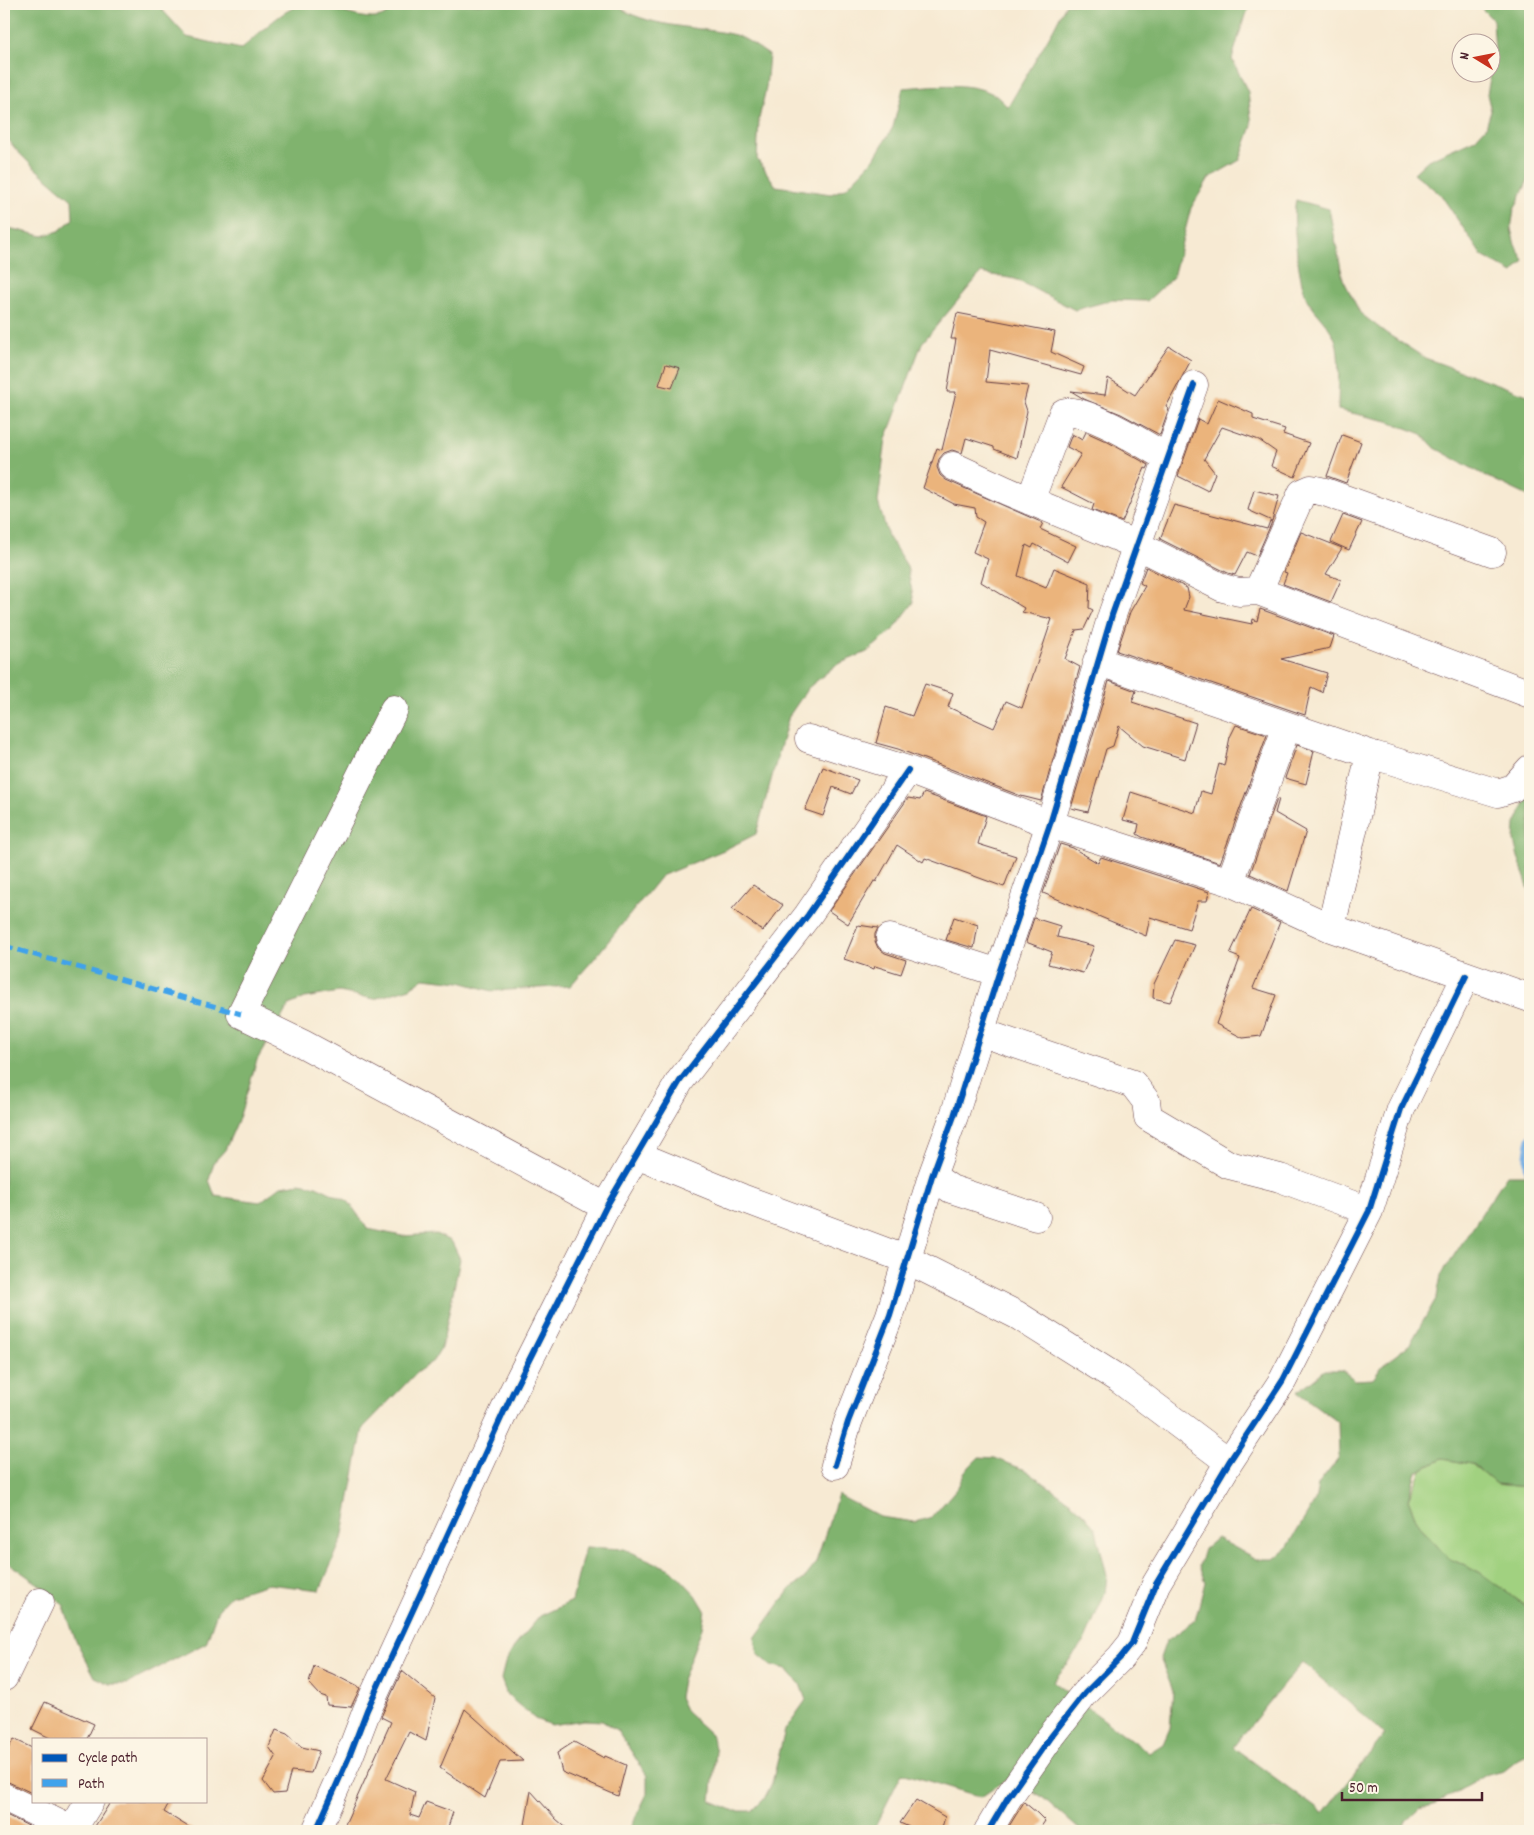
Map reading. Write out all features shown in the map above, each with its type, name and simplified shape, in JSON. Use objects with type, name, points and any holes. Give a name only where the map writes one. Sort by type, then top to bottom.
[{"type":"street","points":[[835,1465],[848,1422],[890,1315],[908,1260],[932,1176],[954,1116],[999,973],[1050,824],[1112,616],[1194,385]]},
{"type":"street","points":[[1030,501],[1063,413],[1067,411],[1080,413],[1104,423],[1168,458]]},
{"type":"street","points":[[953,466],[1030,501],[1137,545],[1223,588],[1239,592],[1258,591],[1530,694]]},
{"type":"street","points":[[1258,591],[1302,493],[1310,489],[1324,492],[1492,552]]},
{"type":"street","points":[[1098,661],[1370,754],[1498,793],[1513,788],[1530,769]]},
{"type":"street","points":[[394,709],[241,1014],[312,1048],[606,1207]]},
{"type":"street","points":[[1230,882],[1286,726]]},
{"type":"street","points":[[809,739],[908,770],[1050,824],[1230,882],[1331,928],[1530,998]]},
{"type":"street","points":[[1331,928],[1370,754]]},
{"type":"street","points":[[316,1831],[349,1757],[367,1710],[513,1392],[606,1207],[680,1081],[808,914],[908,770]]},
{"type":"street","points":[[890,938],[999,973]]},
{"type":"street","points":[[988,1831],[1007,1799],[1049,1738],[1085,1693],[1120,1658],[1132,1643],[1156,1584],[1229,1462],[1283,1380],[1369,1211],[1401,1109],[1466,976]]},
{"type":"street","points":[[980,1032],[1133,1084],[1146,1101],[1148,1117],[1229,1165],[1280,1178],[1369,1211]]},
{"type":"street","points":[[637,1155],[742,1198],[908,1260],[1017,1315],[1120,1380],[1229,1462]]},
{"type":"street","points":[[932,1176],[951,1189],[1036,1217]]},
{"type":"street","points":[[4,1677],[40,1602]]},
{"type":"street","points":[[4,1797],[73,1831],[89,1802]]},
{"type":"green space","points":[[4,4],[157,4],[187,37],[241,49],[277,18],[299,6],[309,5],[356,16],[377,18],[386,14],[395,4],[615,4],[640,18],[739,36],[769,55],[766,88],[759,119],[757,159],[776,186],[831,194],[846,188],[874,159],[893,127],[903,88],[949,85],[973,87],[993,94],[1008,107],[1066,4],[1253,4],[1245,15],[1232,59],[1248,92],[1252,126],[1240,160],[1209,178],[1191,208],[1173,277],[1147,301],[1112,300],[1075,310],[1015,279],[981,273],[922,343],[886,439],[878,502],[888,536],[907,566],[914,602],[893,630],[867,652],[836,665],[808,688],[789,716],[756,834],[724,850],[661,876],[570,986],[492,991],[460,982],[424,978],[410,988],[374,999],[339,992],[305,998],[289,1005],[257,1060],[239,1118],[225,1150],[214,1162],[209,1180],[215,1196],[260,1202],[281,1186],[300,1183],[316,1186],[348,1201],[368,1229],[402,1236],[436,1234],[452,1242],[460,1259],[442,1346],[433,1361],[416,1373],[363,1428],[342,1539],[320,1590],[268,1584],[231,1595],[218,1609],[206,1643],[127,1684],[110,1684],[95,1677],[75,1639],[64,1606],[51,1593],[4,1560],[4,227],[43,236],[59,231],[73,219],[72,200],[25,159],[4,132],[10,79],[4,69]]},
{"type":"green space","points":[[1477,4],[1530,4],[1530,176],[1514,210],[1511,229],[1515,245],[1524,261],[1513,273],[1482,256],[1441,195],[1414,173],[1428,160],[1475,139],[1486,127],[1491,111],[1487,94],[1489,82],[1502,82],[1502,32],[1494,32],[1493,20]]},
{"type":"green space","points":[[1296,200],[1329,209],[1343,279],[1360,313],[1386,333],[1425,358],[1530,396],[1530,497],[1435,448],[1422,434],[1388,421],[1338,410],[1339,369],[1337,346],[1325,322],[1308,301],[1305,293],[1295,236]]},
{"type":"green space","points":[[1530,792],[1530,893],[1514,841],[1515,824]]},
{"type":"green space","points":[[1507,1175],[1530,1175],[1530,1485],[1527,1487],[1496,1484],[1472,1464],[1443,1459],[1416,1472],[1408,1499],[1419,1526],[1448,1558],[1479,1572],[1530,1609],[1530,1753],[1518,1759],[1504,1770],[1488,1774],[1437,1803],[1420,1808],[1406,1821],[1402,1831],[1081,1831],[1041,1796],[1009,1778],[981,1797],[902,1773],[873,1831],[629,1831],[647,1794],[647,1776],[618,1731],[602,1721],[584,1720],[551,1725],[535,1719],[507,1695],[501,1679],[505,1663],[514,1647],[540,1616],[572,1601],[585,1547],[624,1549],[672,1570],[696,1595],[705,1610],[702,1628],[682,1680],[679,1697],[686,1712],[711,1735],[716,1751],[711,1801],[735,1811],[752,1811],[764,1799],[772,1783],[785,1730],[806,1700],[800,1684],[787,1669],[771,1665],[758,1654],[755,1638],[790,1589],[804,1579],[815,1565],[838,1495],[880,1517],[915,1522],[932,1517],[958,1487],[965,1471],[979,1457],[995,1458],[1027,1471],[1072,1503],[1085,1515],[1096,1530],[1107,1576],[1105,1593],[1085,1640],[1053,1682],[1149,1753],[1163,1744],[1170,1728],[1173,1691],[1160,1658],[1166,1641],[1195,1621],[1205,1582],[1199,1566],[1204,1549],[1217,1538],[1256,1559],[1274,1559],[1287,1548],[1315,1501],[1318,1485],[1339,1458],[1338,1422],[1297,1392],[1325,1370],[1342,1370],[1355,1380],[1373,1379],[1383,1365],[1410,1344],[1437,1297],[1441,1275]],"holes":[[[1302,1662],[1385,1734],[1323,1813],[1233,1747]]]},
{"type":"green space","points":[[1443,1459],[1472,1464],[1496,1484],[1527,1487],[1530,1485],[1530,1609],[1479,1572],[1448,1558],[1419,1526],[1408,1499],[1421,1470]]},
{"type":"building","points":[[957,313],[1055,332],[1051,352],[1084,367],[1081,375],[990,350],[986,382],[1028,386],[1024,402],[1027,411],[1017,458],[994,449],[994,447],[966,438],[962,453],[952,450],[944,453],[939,459],[937,467],[940,475],[946,480],[1043,523],[1040,529],[1076,546],[1068,562],[1034,544],[1032,548],[1026,545],[1018,576],[1046,588],[1054,568],[1090,583],[1089,608],[1093,610],[1084,629],[1076,630],[1065,659],[1080,667],[1041,801],[1021,796],[898,749],[876,743],[886,707],[912,716],[925,684],[953,693],[948,707],[994,728],[1006,701],[1022,708],[1052,619],[1022,612],[1024,608],[981,582],[988,559],[973,552],[984,522],[976,517],[975,508],[954,504],[923,488],[937,448],[942,450],[956,392],[947,392],[956,339],[951,339]]},
{"type":"building","points":[[1169,346],[1191,360],[1166,407],[1169,409],[1160,435],[1121,414],[1084,399],[1071,391],[1105,395],[1108,378],[1135,395]]},
{"type":"building","points":[[666,364],[680,368],[672,388],[659,385]]},
{"type":"building","points":[[1218,399],[1253,414],[1253,419],[1285,429],[1283,434],[1309,443],[1295,477],[1271,466],[1276,452],[1259,440],[1222,427],[1204,459],[1215,473],[1208,491],[1178,476],[1198,419],[1207,424]]},
{"type":"building","points":[[1086,432],[1149,465],[1147,469],[1145,468],[1122,522],[1092,510],[1094,504],[1061,487],[1081,454],[1067,447],[1072,434],[1082,440]]},
{"type":"building","points":[[1342,435],[1361,442],[1346,483],[1327,476]]},
{"type":"building","points":[[1254,490],[1279,496],[1272,521],[1248,510]]},
{"type":"building","points":[[1174,505],[1267,529],[1270,521],[1272,522],[1257,556],[1247,552],[1235,575],[1160,539]]},
{"type":"building","points":[[1343,515],[1362,522],[1349,550],[1331,542]]},
{"type":"building","points":[[1301,532],[1342,548],[1326,574],[1341,580],[1331,602],[1283,584],[1287,573],[1284,572]]},
{"type":"building","points":[[1146,567],[1187,588],[1189,597],[1184,610],[1252,624],[1253,619],[1257,621],[1260,609],[1334,636],[1330,648],[1281,659],[1327,673],[1322,692],[1311,687],[1305,715],[1117,651],[1130,612],[1145,586],[1140,583]]},
{"type":"building","points":[[1109,681],[1136,691],[1132,702],[1196,723],[1185,759],[1143,746],[1119,726],[1113,746],[1106,749],[1088,812],[1071,808]]},
{"type":"building","points":[[1236,725],[1267,735],[1220,863],[1142,837],[1137,834],[1139,824],[1123,820],[1131,792],[1195,813],[1201,791],[1211,794],[1219,764],[1224,766],[1230,737]]},
{"type":"building","points":[[1297,745],[1314,751],[1306,784],[1285,778]]},
{"type":"building","points":[[823,767],[858,780],[851,794],[833,787],[823,816],[805,810]]},
{"type":"building","points":[[924,793],[986,816],[978,844],[1016,856],[1004,887],[925,858],[923,862],[897,845],[876,882],[874,881],[848,924],[829,911],[908,798],[920,800]]},
{"type":"building","points":[[1277,799],[1279,799],[1275,813],[1306,831],[1288,891],[1250,874]]},
{"type":"building","points":[[1060,844],[1073,848],[1098,863],[1101,857],[1209,892],[1207,901],[1198,901],[1189,929],[1150,917],[1146,936],[1043,893]]},
{"type":"building","points":[[753,885],[783,905],[763,931],[732,909]]},
{"type":"building","points":[[1251,909],[1280,922],[1253,988],[1276,995],[1261,1036],[1243,1038],[1216,1024],[1240,958],[1230,954]]},
{"type":"building","points":[[954,917],[978,925],[974,948],[946,940]]},
{"type":"building","points":[[1034,918],[1060,926],[1057,937],[1094,946],[1083,973],[1048,964],[1052,952],[1026,942]]},
{"type":"building","points":[[858,925],[878,928],[875,934],[875,941],[878,948],[885,953],[906,960],[901,974],[875,966],[874,969],[844,959]]},
{"type":"building","points":[[1175,940],[1195,945],[1170,1002],[1153,998],[1154,984]]},
{"type":"building","points":[[314,1666],[360,1688],[351,1707],[327,1705],[326,1697],[320,1695],[309,1683]]},
{"type":"building","points":[[402,1671],[435,1698],[426,1741],[409,1732],[386,1779],[415,1792],[410,1815],[419,1818],[426,1802],[453,1812],[448,1827],[451,1828],[451,1831],[342,1831],[391,1722],[381,1717]]},
{"type":"building","points":[[45,1702],[94,1724],[87,1738],[50,1738],[32,1729]]},
{"type":"building","points":[[465,1709],[523,1761],[500,1762],[485,1798],[440,1768]]},
{"type":"building","points":[[276,1730],[287,1734],[302,1747],[319,1751],[311,1773],[291,1771],[285,1793],[273,1794],[263,1781],[276,1757],[269,1747]]},
{"type":"building","points":[[14,1739],[32,1748],[32,1793],[4,1780],[4,1755]]},
{"type":"building","points":[[574,1742],[604,1758],[605,1756],[626,1765],[618,1796],[562,1772],[557,1753]]},
{"type":"building","points":[[531,1791],[556,1819],[570,1831],[534,1831],[525,1825]]},
{"type":"building","points":[[916,1800],[945,1817],[941,1831],[918,1831],[900,1823]]},
{"type":"building","points":[[110,1802],[169,1802],[164,1812],[195,1831],[92,1831]]},
{"type":"building","points":[[1024,1802],[1045,1821],[1038,1831],[1006,1831]]},
{"type":"building","points":[[4,1814],[39,1831],[4,1831]]},
{"type":"waterway","points":[[1530,1137],[1526,1158],[1530,1178]]},
{"type":"marked path","points":[[4,946],[241,1014]]},
{"type":"cycle path","points":[[835,1465],[848,1422],[890,1315],[932,1176],[954,1116],[999,973],[1050,824],[1112,615],[1194,385]]},
{"type":"cycle path","points":[[316,1831],[349,1757],[367,1710],[513,1392],[606,1207],[680,1081],[808,915],[908,770]]},
{"type":"cycle path","points":[[988,1831],[1007,1799],[1049,1739],[1085,1693],[1120,1658],[1132,1643],[1156,1584],[1229,1462],[1283,1380],[1369,1211],[1401,1109],[1466,976]]}]
